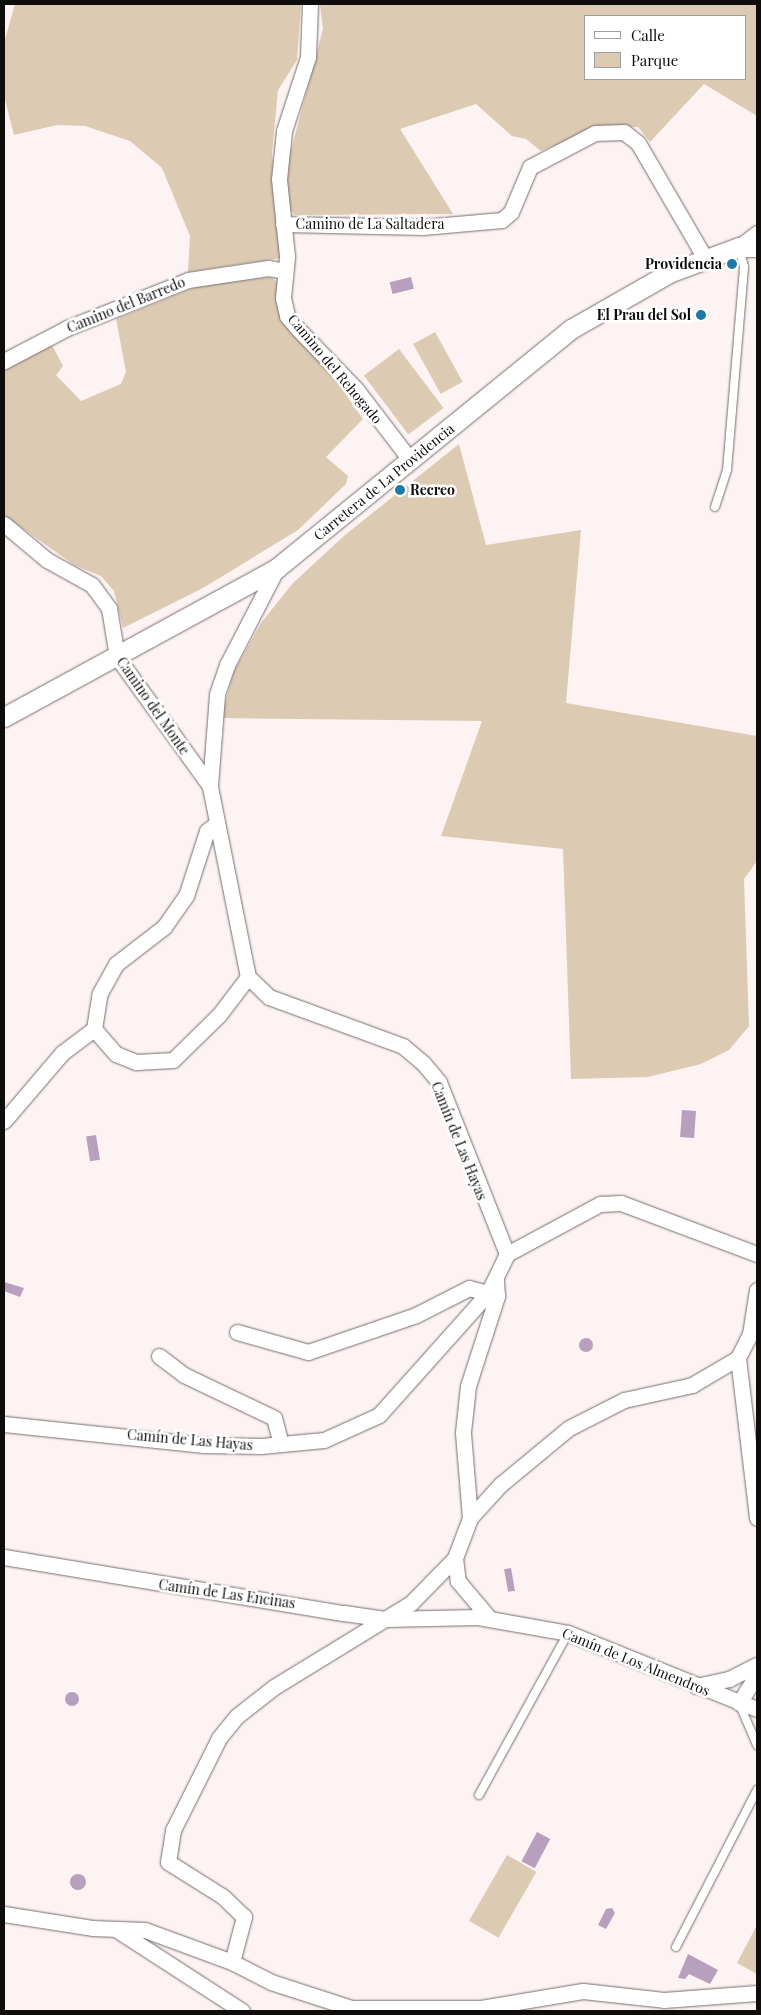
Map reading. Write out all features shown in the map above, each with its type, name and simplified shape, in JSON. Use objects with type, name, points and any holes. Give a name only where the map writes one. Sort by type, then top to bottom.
[{"type":"street","name":"Camino del Rehogado","points":[[310,4],[308,57],[284,131],[281,160],[287,316],[356,390],[410,461]]},
{"type":"street","name":"Camino de La Saltadera","points":[[283,224],[423,227],[502,220],[511,212],[530,167],[595,133],[624,132],[638,142],[705,258]]},
{"type":"street","points":[[748,247],[757,233]]},
{"type":"street","name":"Carretera de La Providencia","points":[[4,716],[117,657],[278,568],[571,329],[671,272],[705,258],[748,247]]},
{"type":"street","name":"Camino del Barredo","points":[[4,361],[66,328],[188,280],[268,268],[285,271]]},
{"type":"street","name":"Camino del Monte","points":[[4,524],[47,560],[92,585],[110,608],[117,657],[210,786]]},
{"type":"street","points":[[94,1029],[116,1054],[136,1062],[173,1060],[218,1015],[248,977],[216,824],[210,786],[218,694],[227,665],[278,568]]},
{"type":"street","points":[[4,1121],[62,1054],[94,1029],[100,993],[116,964],[164,928],[186,896],[207,831],[216,824]]},
{"type":"street","name":"Camín de Las Hayas","points":[[4,1424],[204,1445],[281,1444],[324,1440],[379,1415],[488,1293],[507,1254],[439,1082],[423,1063],[403,1046],[269,997],[248,977]]},
{"type":"street","points":[[507,1254],[600,1204],[621,1203],[757,1254]]},
{"type":"street","points":[[470,1518],[463,1432],[468,1386],[497,1296],[496,1278]]},
{"type":"street","points":[[237,1332],[268,1337],[308,1352],[416,1315],[469,1288],[488,1293]]},
{"type":"street","points":[[232,1962],[244,1917],[222,1896],[168,1862],[173,1830],[219,1738],[237,1716],[274,1686],[411,1604],[455,1558],[470,1518],[500,1485],[569,1428],[624,1400],[692,1385],[738,1358],[750,1334],[757,1290]]},
{"type":"street","points":[[159,1356],[184,1375],[274,1418],[281,1444]]},
{"type":"street","points":[[738,1358],[754,1477],[757,1518]]},
{"type":"street","name":"Camín de Las Encinas","points":[[4,1557],[385,1619],[452,1618]]},
{"type":"street","points":[[455,1558],[458,1581],[490,1619]]},
{"type":"street","name":"Camín de Los Almendros","points":[[452,1618],[490,1619],[568,1633],[696,1686],[757,1708]]},
{"type":"street","points":[[696,1686],[729,1679],[757,1665]]},
{"type":"street","points":[[739,1703],[757,1674]]},
{"type":"street","points":[[4,1914],[116,1929],[145,1930],[232,1962],[271,1982],[352,2008],[481,2008],[583,1991],[664,2000],[757,1993]]},
{"type":"street","points":[[116,1929],[242,2011]]},
{"type":"lane","points":[[715,507],[727,470],[744,267],[748,247]]},
{"type":"lane","points":[[479,1795],[568,1633]]},
{"type":"lane","points":[[739,1703],[757,1745]]},
{"type":"lane","points":[[676,1947],[757,1790]]},
{"type":"green space","points":[[15,4],[301,4],[297,60],[278,90],[272,153],[282,258],[188,272],[190,236],[162,168],[130,141],[85,126],[57,125],[14,135],[4,96],[4,43]]},
{"type":"green space","points":[[320,4],[757,4],[757,116],[704,84],[650,142],[638,127],[598,127],[541,151],[526,139],[512,136],[476,104],[400,129],[453,214],[295,215],[286,206],[286,169],[323,29]]},
{"type":"green space","points":[[271,277],[279,283],[276,300],[281,315],[332,375],[363,419],[326,457],[348,476],[346,484],[298,530],[203,588],[123,628],[114,591],[101,576],[74,565],[4,515],[4,371],[52,345],[63,366],[56,375],[81,401],[121,384],[126,372],[116,319],[198,286]]},
{"type":"green space","points":[[435,332],[463,382],[441,394],[413,344]]},
{"type":"green space","points":[[399,349],[444,408],[408,435],[364,375]]},
{"type":"green space","points":[[459,444],[486,545],[581,530],[566,703],[757,736],[757,861],[744,879],[749,1026],[729,1050],[701,1064],[648,1077],[571,1079],[563,849],[441,836],[482,721],[221,718],[234,671],[261,623],[293,583],[345,535]]},
{"type":"green space","points":[[507,1855],[536,1872],[498,1938],[469,1921]]},
{"type":"green space","points":[[757,1925],[757,1974],[737,1963]]},
{"type":"shaded area","points":[[411,277],[414,289],[393,294],[390,282]]},
{"type":"shaded area","points":[[682,1110],[696,1111],[694,1138],[680,1137]]},
{"type":"shaded area","points":[[96,1135],[100,1160],[90,1161],[86,1137]]},
{"type":"shaded area","points":[[4,1282],[24,1288],[20,1297],[4,1291]]},
{"type":"shaded area","points":[[583,1338],[589,1338],[593,1345],[589,1352],[583,1352],[579,1348],[579,1342]]},
{"type":"shaded area","points":[[511,1568],[515,1591],[508,1592],[504,1569]]},
{"type":"shaded area","points":[[72,1692],[77,1694],[79,1699],[77,1704],[72,1706],[67,1704],[65,1699],[67,1694]]},
{"type":"shaded area","points":[[537,1832],[550,1839],[535,1868],[522,1861]]},
{"type":"shaded area","points":[[78,1874],[86,1882],[78,1890],[70,1882]]},
{"type":"shaded area","points":[[612,1908],[615,1913],[606,1929],[598,1925],[606,1909]]},
{"type":"shaded area","points":[[688,1954],[718,1970],[710,1984],[689,1974],[685,1979],[678,1978]]},
{"type":"place","name":"Providencia","points":[[732,264]]},
{"type":"place","name":"El Prau del Sol","points":[[701,315]]},
{"type":"place","name":"Recreo","points":[[400,490]]}]
